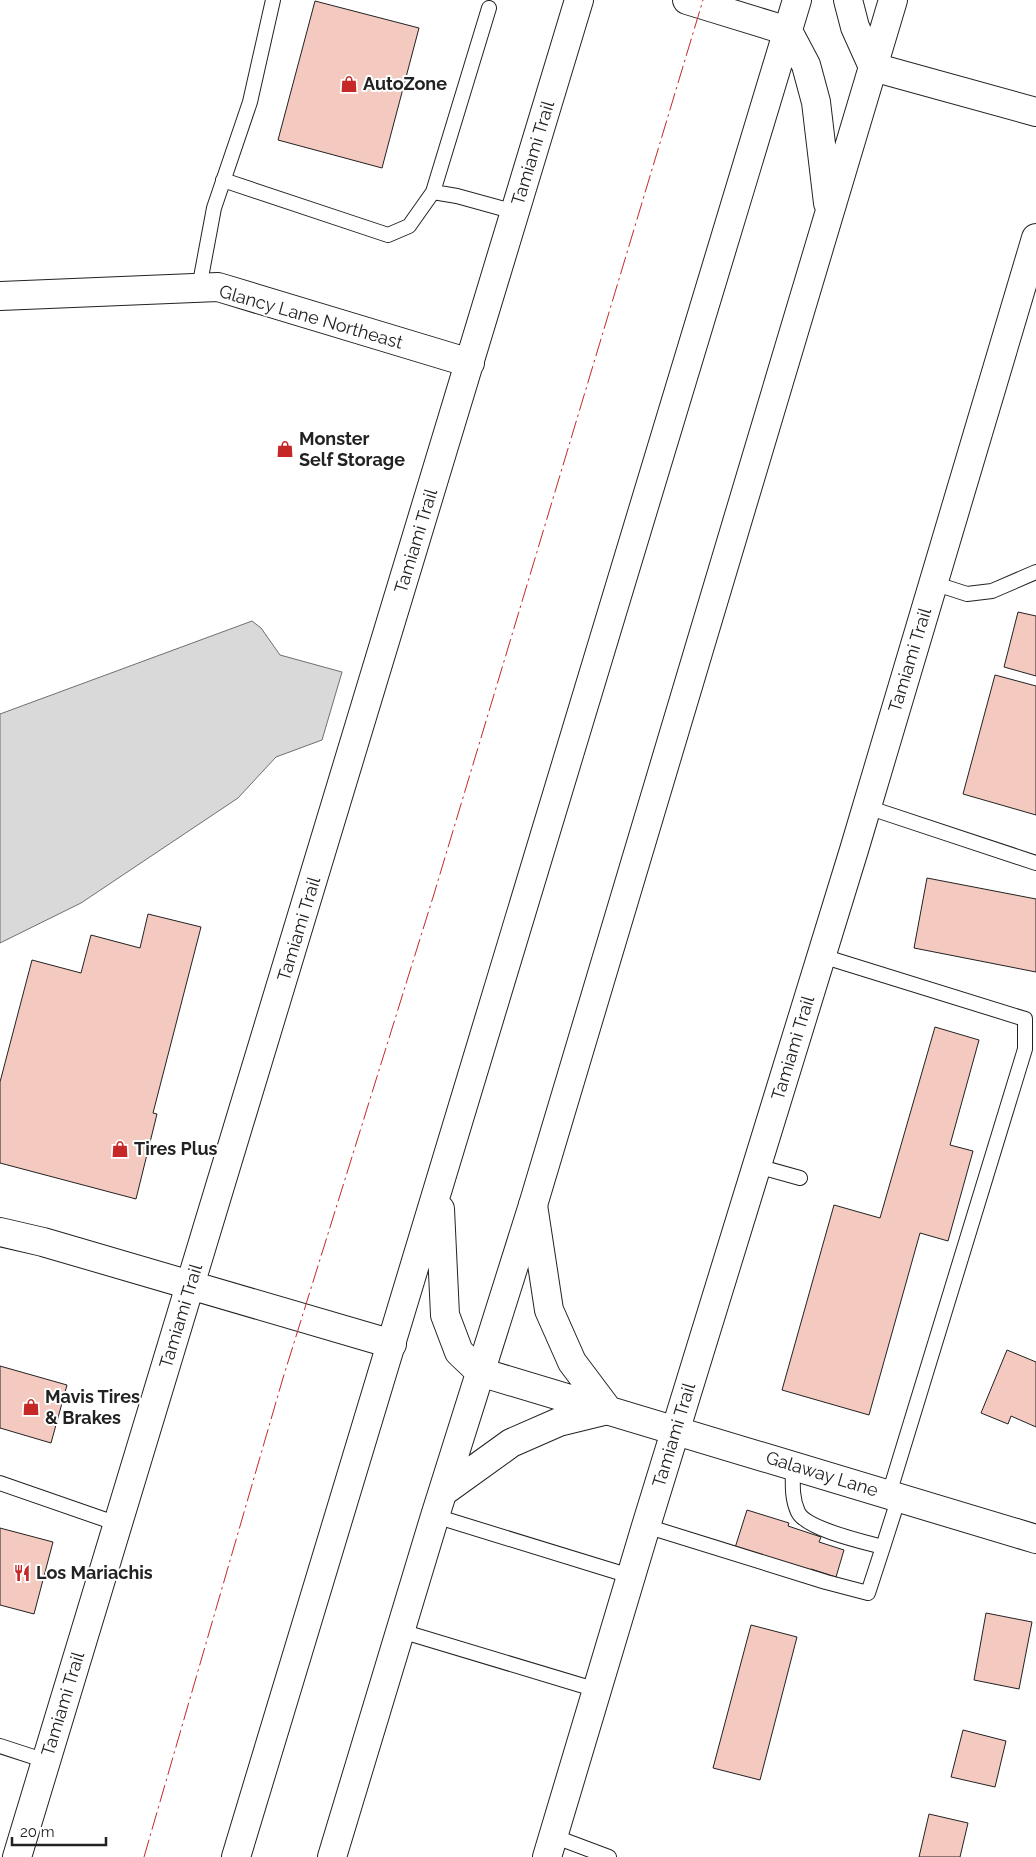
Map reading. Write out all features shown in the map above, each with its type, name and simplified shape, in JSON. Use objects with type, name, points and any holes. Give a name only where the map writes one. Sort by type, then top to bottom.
[{"type":"street","name":"Tamiami Trail","points":[[17,1857],[579,0]]},
{"type":"street","points":[[687,0],[788,31],[806,65],[816,102],[829,215]]},
{"type":"street","points":[[236,1857],[797,0]]},
{"type":"street","points":[[848,0],[856,27],[873,67]]},
{"type":"street","points":[[332,1857],[439,1504],[533,1205],[893,0]]},
{"type":"street","points":[[873,67],[1036,112]]},
{"type":"street","name":"Tamiami Trail","points":[[550,1846],[630,1576],[822,956],[1036,238]]},
{"type":"street","name":"Glancy Lane Northeast","points":[[0,296],[218,287],[470,363]]},
{"type":"street","points":[[439,1187],[445,1315],[460,1352],[480,1372]]},
{"type":"street","points":[[439,1504],[511,1443],[558,1422],[608,1410],[572,1362],[549,1310],[533,1205]]},
{"type":"street","points":[[0,1232],[43,1242],[392,1344]]},
{"type":"street","name":"Galaway Lane","points":[[480,1372],[1036,1539]]},
{"type":"lane","points":[[199,288],[214,208],[250,102],[273,0]]},
{"type":"lane","points":[[223,180],[388,235],[409,226],[433,192],[488,8]]},
{"type":"lane","points":[[433,192],[457,196],[515,212]]},
{"type":"lane","points":[[933,583],[967,594],[992,591],[1036,572]]},
{"type":"lane","points":[[867,807],[1036,863]]},
{"type":"lane","points":[[646,1526],[826,1582],[868,1593],[883,1547],[894,1496],[1026,1048],[1025,1019],[822,956]]},
{"type":"lane","points":[[756,1166],[800,1178]]},
{"type":"lane","points":[[793,1465],[793,1498],[799,1514],[820,1529],[883,1547]]},
{"type":"lane","points":[[0,1482],[118,1524]]},
{"type":"lane","points":[[439,1504],[630,1576]]},
{"type":"lane","points":[[401,1631],[597,1690]]},
{"type":"lane","points":[[0,1746],[46,1761]]},
{"type":"lane","points":[[550,1846],[609,1857]]},
{"type":"shaded area","points":[[252,621],[261,628],[280,655],[342,672],[322,740],[276,757],[238,798],[81,903],[0,943],[0,714]]},
{"type":"building","name":"AutoZone","points":[[315,1],[419,28],[382,168],[278,140]]},
{"type":"building","points":[[1018,612],[1036,616],[1036,676],[1004,667]]},
{"type":"building","points":[[995,675],[1036,686],[1036,815],[963,794]]},
{"type":"building","points":[[927,878],[1036,899],[1036,972],[914,948]]},
{"type":"building","points":[[148,914],[201,927],[153,1113],[157,1114],[136,1199],[0,1163],[0,1082],[32,960],[81,973],[91,935],[140,948]]},
{"type":"building","points":[[935,1027],[979,1040],[950,1145],[973,1151],[948,1241],[920,1233],[869,1415],[782,1390],[834,1205],[880,1218]]},
{"type":"building","points":[[1007,1350],[1036,1362],[1036,1427],[1011,1416],[1008,1424],[981,1413]]},
{"type":"building","name":"Mavis Tires & Brakes","points":[[0,1366],[67,1385],[51,1443],[0,1428]]},
{"type":"building","points":[[747,1510],[789,1523],[788,1526],[821,1537],[819,1542],[844,1550],[836,1577],[811,1569],[809,1575],[734,1551]]},
{"type":"building","name":"Los Mariachis","points":[[0,1528],[53,1542],[34,1614],[0,1605]]},
{"type":"building","points":[[986,1613],[1032,1622],[1019,1689],[974,1680]]},
{"type":"building","points":[[751,1625],[797,1637],[760,1780],[713,1768]]},
{"type":"building","points":[[963,1730],[1006,1741],[995,1787],[951,1777]]},
{"type":"building","points":[[929,1814],[968,1823],[960,1857],[919,1857]]},
{"type":"power","points":[[144,1857],[283,1378],[434,894],[703,0]]},
{"type":"place","name":"AutoZone","points":[[349,84]]},
{"type":"place","name":"Monster Self Storage","points":[[285,449]]},
{"type":"place","name":"Tires Plus","points":[[120,1149]]},
{"type":"place","name":"Mavis Tires & Brakes","points":[[31,1407]]},
{"type":"place","name":"Los Mariachis","points":[[22,1573]]}]
